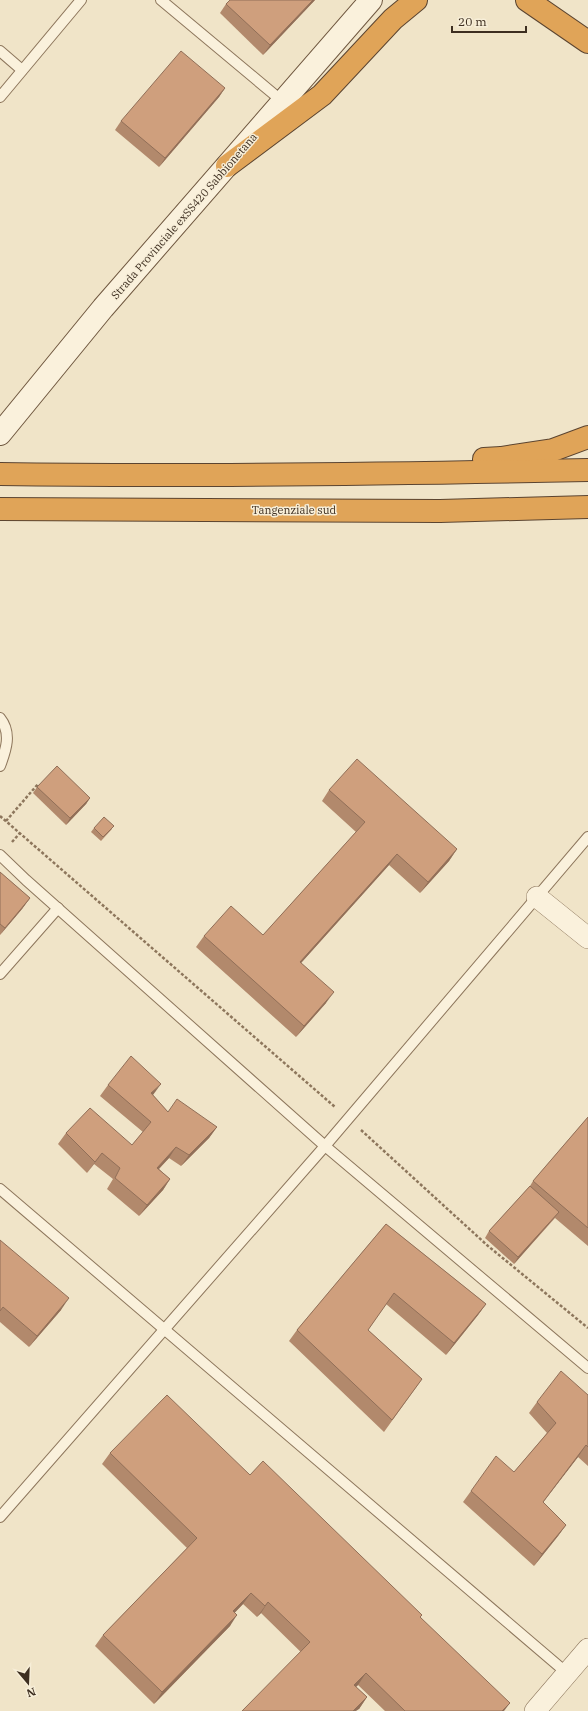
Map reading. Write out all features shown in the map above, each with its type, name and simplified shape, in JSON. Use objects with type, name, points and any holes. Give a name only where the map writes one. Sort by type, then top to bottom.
[{"type":"highway","points":[[227,166],[322,95],[393,19],[416,0]]},
{"type":"highway","points":[[527,0],[588,42]]},
{"type":"highway","points":[[441,467],[553,450],[588,437]]},
{"type":"highway","points":[[0,474],[90,476],[441,467],[588,470]]},
{"type":"highway","name":"Tangenziale sud","points":[[0,509],[440,511],[588,508]]},
{"type":"main road","name":"Strada Provinciale exSS420 Sabbionetana","points":[[0,434],[103,308],[371,0]]},
{"type":"street","points":[[538,897],[588,938]]},
{"type":"street","points":[[535,1711],[588,1650]]},
{"type":"lane","points":[[0,96],[81,0]]},
{"type":"lane","points":[[161,0],[282,101]]},
{"type":"lane","points":[[0,51],[22,70]]},
{"type":"lane","points":[[0,718],[5,724],[8,746],[0,766]]},
{"type":"lane","points":[[0,1517],[325,1146],[588,837]]},
{"type":"lane","points":[[0,855],[325,1146],[588,1368]]},
{"type":"lane","points":[[0,974],[58,908]]},
{"type":"lane","points":[[0,1189],[568,1674]]},
{"type":"path","points":[[6,821],[38,784],[40,786]]},
{"type":"path","points":[[0,816],[348,1118],[488,1246],[588,1328]]},
{"type":"building","points":[[230,0],[313,0],[270,45],[226,4]]},
{"type":"building","points":[[181,51],[225,88],[165,158],[121,121]]},
{"type":"building","points":[[357,759],[457,849],[428,882],[397,854],[300,962],[334,992],[304,1026],[204,936],[231,906],[263,935],[365,822],[329,790]]},
{"type":"building","points":[[57,766],[90,798],[70,818],[37,787]]},
{"type":"building","points":[[104,817],[114,826],[103,837],[94,828]]},
{"type":"building","points":[[0,872],[30,898],[5,928],[0,924]]},
{"type":"building","points":[[131,1056],[161,1084],[151,1093],[168,1112],[177,1099],[217,1127],[189,1155],[176,1147],[157,1168],[170,1179],[147,1205],[115,1178],[120,1168],[102,1153],[95,1162],[66,1133],[90,1108],[132,1145],[151,1122],[108,1085]]},
{"type":"building","points":[[588,1117],[588,1228],[533,1181]]},
{"type":"building","points":[[530,1186],[559,1212],[518,1257],[489,1231]]},
{"type":"building","points":[[386,1224],[486,1304],[454,1343],[394,1293],[368,1330],[422,1379],[392,1420],[297,1330]]},
{"type":"building","points":[[0,1240],[69,1298],[37,1336],[3,1307],[0,1311]]},
{"type":"building","points":[[561,1371],[588,1395],[588,1447],[586,1445],[543,1502],[566,1525],[542,1554],[471,1491],[496,1456],[514,1472],[556,1423],[537,1402]]},
{"type":"building","points":[[167,1395],[250,1475],[263,1461],[422,1615],[420,1617],[510,1703],[502,1711],[405,1711],[366,1673],[354,1685],[367,1697],[353,1711],[242,1711],[310,1642],[268,1602],[265,1606],[251,1593],[233,1611],[237,1615],[162,1692],[103,1635],[197,1538],[110,1453]]}]
